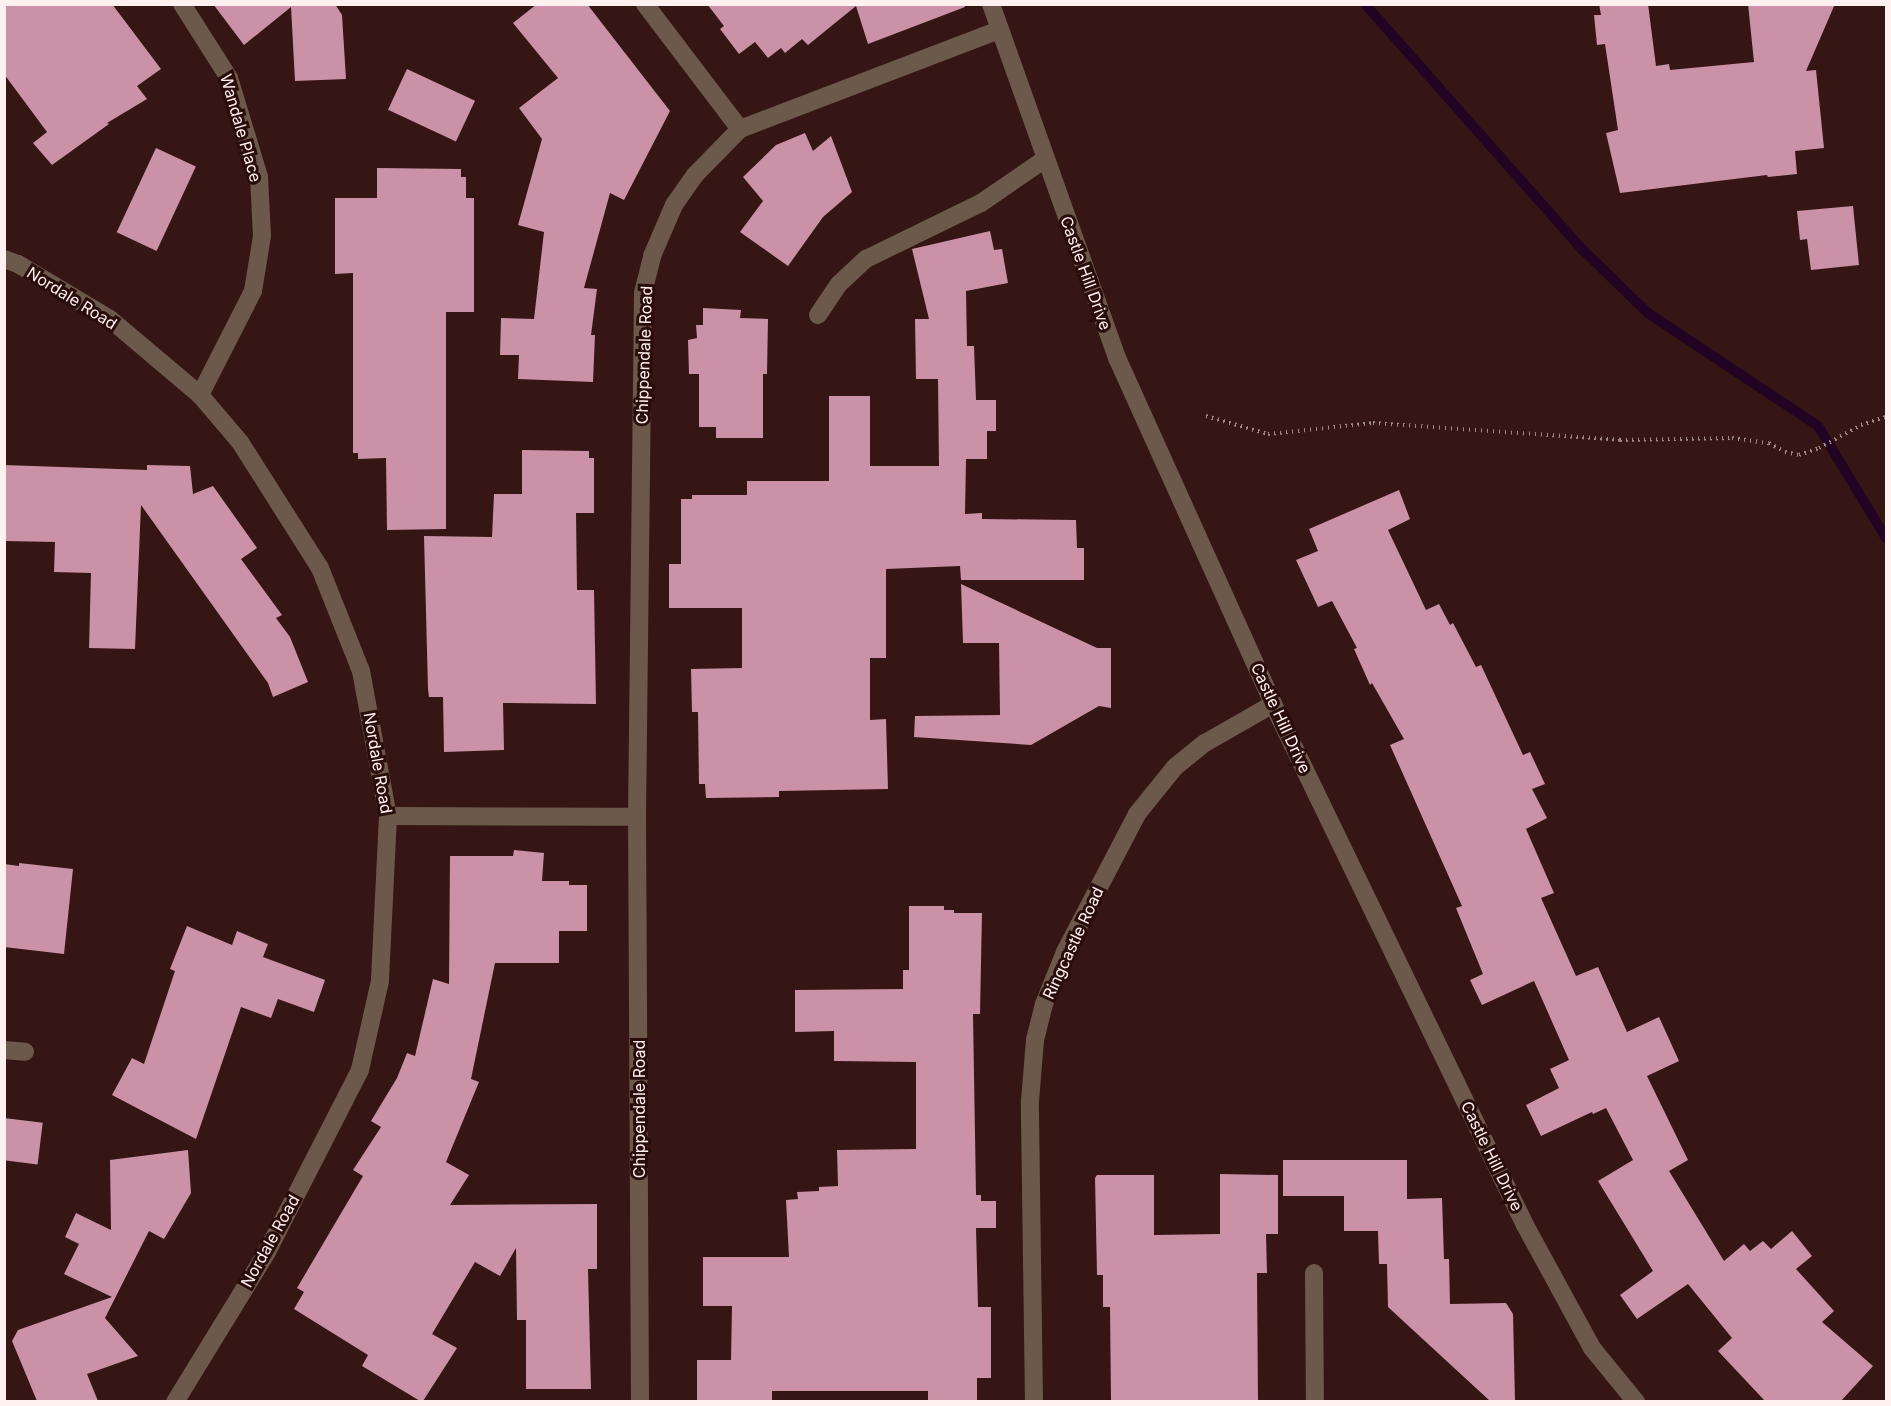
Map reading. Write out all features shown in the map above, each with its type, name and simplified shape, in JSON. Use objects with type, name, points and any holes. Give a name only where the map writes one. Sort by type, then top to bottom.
[{"type":"street","name":"Wandale Place","points":[[182,4],[230,78],[258,177],[262,236],[253,291],[200,395]]},
{"type":"street","points":[[645,4],[740,129]]},
{"type":"street","name":"Castle Hill Drive","points":[[991,4],[1118,360],[1273,704],[1525,1225],[1592,1348],[1636,1401]]},
{"type":"street","name":"Chippendale Road","points":[[640,1401],[637,817],[643,293],[652,256],[674,205],[695,175],[740,129],[999,30]]},
{"type":"street","points":[[818,315],[839,284],[866,259],[981,203],[1045,159]]},
{"type":"street","name":"Nordale Road","points":[[4,259],[18,264],[110,320],[200,395],[240,442],[320,568],[361,671],[388,816],[380,981],[360,1070],[267,1252],[175,1401]]},
{"type":"street","name":"Ringcastle Road","points":[[1035,1401],[1030,1101],[1035,1040],[1044,1004],[1065,952],[1137,814],[1175,767],[1205,743],[1273,704]]},
{"type":"street","points":[[388,816],[637,817]]},
{"type":"street","points":[[4,1050],[25,1052]]},
{"type":"street","points":[[1314,1273],[1315,1401]]},
{"type":"path","points":[[1206,416],[1268,434],[1373,423],[1620,440],[1732,438],[1769,443],[1785,452],[1799,455],[1819,448],[1861,425],[1887,417]]},
{"type":"building","points":[[4,4],[112,4],[161,69],[137,86],[147,99],[107,123],[109,124],[52,165],[33,143],[47,132],[4,74]]},
{"type":"building","points":[[213,4],[335,4],[342,15],[346,79],[295,81],[291,7],[244,45]]},
{"type":"building","points":[[537,4],[587,4],[670,111],[624,200],[610,193],[584,288],[597,289],[591,335],[595,335],[593,382],[518,379],[519,355],[500,355],[501,318],[534,319],[544,232],[518,225],[542,139],[519,108],[558,78],[513,23]]},
{"type":"building","points":[[707,4],[964,4],[965,7],[868,44],[856,6],[808,45],[802,39],[785,53],[781,48],[768,58],[755,42],[739,54],[720,29],[724,26]]},
{"type":"building","points":[[1599,4],[1648,4],[1656,66],[1669,64],[1670,70],[1754,62],[1748,4],[1835,4],[1806,71],[1816,70],[1824,148],[1795,151],[1797,174],[1768,177],[1767,175],[1620,193],[1606,133],[1618,130],[1605,44],[1597,45],[1594,15],[1601,15]]},
{"type":"building","points":[[407,69],[475,101],[456,141],[388,110]]},
{"type":"building","points":[[805,133],[813,151],[831,136],[852,192],[823,217],[788,266],[740,232],[763,201],[743,177],[776,145]]},
{"type":"building","points":[[156,148],[196,167],[157,251],[117,232]]},
{"type":"building","points":[[377,168],[461,169],[461,177],[466,177],[466,198],[474,198],[474,312],[446,312],[446,529],[387,530],[386,458],[358,459],[358,453],[353,453],[353,273],[335,274],[335,198],[377,198]]},
{"type":"building","points":[[1853,206],[1859,265],[1811,270],[1807,239],[1800,240],[1797,211]]},
{"type":"building","points":[[990,231],[994,250],[1002,249],[1008,283],[966,291],[967,346],[974,346],[976,400],[996,400],[996,431],[987,431],[987,459],[966,459],[965,514],[982,513],[982,519],[1076,520],[1077,548],[1084,548],[1084,580],[961,580],[960,566],[886,569],[886,658],[870,658],[870,720],[886,719],[888,789],[779,791],[779,797],[706,798],[705,784],[699,784],[698,712],[692,712],[691,669],[742,668],[742,608],[669,608],[669,564],[681,564],[681,499],[692,499],[692,495],[747,495],[747,481],[829,481],[829,396],[870,396],[870,466],[939,466],[938,379],[916,379],[915,319],[929,319],[912,249]]},
{"type":"building","points":[[703,308],[741,310],[740,318],[768,319],[767,374],[763,374],[763,438],[716,438],[716,427],[699,427],[699,374],[689,374],[688,340],[697,338],[696,325],[703,325]]},
{"type":"building","points":[[522,450],[589,451],[589,458],[594,458],[594,513],[576,513],[577,590],[594,590],[596,704],[503,703],[504,750],[444,752],[443,697],[429,697],[428,689],[424,536],[492,537],[494,494],[522,494]]},
{"type":"building","points":[[4,465],[147,470],[147,465],[190,466],[193,494],[213,486],[257,548],[241,559],[282,615],[276,618],[290,637],[308,682],[273,697],[268,683],[141,505],[135,649],[89,648],[91,573],[54,572],[55,542],[4,541]]},
{"type":"building","points":[[1399,490],[1410,519],[1388,530],[1426,610],[1439,604],[1450,625],[1453,623],[1476,667],[1481,665],[1523,755],[1530,752],[1545,784],[1532,789],[1547,818],[1526,829],[1554,893],[1541,898],[1576,976],[1598,967],[1627,1032],[1659,1017],[1679,1061],[1647,1076],[1688,1160],[1669,1171],[1724,1261],[1744,1244],[1750,1251],[1763,1241],[1771,1249],[1792,1231],[1812,1256],[1796,1269],[1834,1311],[1822,1322],[1873,1366],[1841,1401],[1765,1401],[1718,1351],[1732,1338],[1688,1284],[1637,1319],[1620,1295],[1653,1271],[1598,1181],[1633,1160],[1606,1108],[1593,1114],[1592,1112],[1541,1136],[1526,1105],[1559,1088],[1550,1069],[1569,1060],[1534,981],[1482,1005],[1470,980],[1483,974],[1456,908],[1462,906],[1390,745],[1404,739],[1372,683],[1370,685],[1354,649],[1357,648],[1332,601],[1318,607],[1296,560],[1318,551],[1309,529]]},
{"type":"building","points":[[961,584],[1097,648],[1111,648],[1111,708],[1099,706],[1031,745],[914,737],[915,716],[1000,715],[999,643],[963,643]]},
{"type":"building","points":[[514,850],[544,853],[542,881],[569,881],[569,885],[587,885],[587,931],[559,931],[559,963],[495,963],[471,1079],[479,1082],[446,1162],[469,1175],[450,1205],[597,1204],[597,1269],[588,1269],[591,1389],[526,1389],[526,1320],[517,1320],[516,1248],[500,1276],[475,1262],[432,1334],[457,1348],[423,1401],[420,1401],[362,1366],[368,1355],[294,1309],[304,1292],[297,1288],[363,1176],[353,1170],[381,1127],[371,1121],[397,1078],[407,1053],[415,1056],[433,979],[449,984],[450,856],[513,856]]},
{"type":"building","points":[[19,863],[73,869],[64,954],[4,947],[4,864],[19,866]]},
{"type":"building","points":[[909,906],[944,906],[944,910],[954,910],[954,913],[982,913],[980,1014],[973,1014],[976,1195],[981,1195],[981,1201],[996,1201],[996,1228],[976,1228],[978,1307],[991,1307],[991,1378],[977,1378],[977,1401],[928,1401],[928,1391],[772,1391],[772,1401],[697,1401],[697,1360],[731,1360],[732,1306],[703,1306],[703,1257],[789,1257],[786,1200],[798,1199],[797,1192],[819,1191],[819,1187],[838,1186],[837,1150],[916,1149],[916,1062],[834,1061],[834,1031],[795,1032],[795,990],[903,989],[903,970],[909,970]]},
{"type":"building","points":[[187,926],[232,945],[237,931],[268,944],[263,957],[325,980],[314,1012],[278,999],[271,1018],[241,1007],[196,1139],[112,1095],[132,1058],[144,1064],[175,971],[170,969]]},
{"type":"building","points":[[4,1118],[43,1123],[38,1164],[4,1160]]},
{"type":"building","points":[[188,1150],[191,1193],[164,1239],[149,1231],[105,1318],[138,1356],[87,1374],[98,1401],[37,1401],[12,1341],[18,1330],[112,1297],[64,1274],[79,1244],[65,1237],[76,1213],[111,1230],[110,1160]]},
{"type":"building","points":[[1283,1160],[1407,1160],[1407,1199],[1442,1198],[1444,1259],[1449,1259],[1450,1304],[1506,1303],[1513,1314],[1515,1401],[1490,1401],[1388,1307],[1387,1264],[1379,1264],[1378,1231],[1344,1231],[1344,1196],[1283,1196]]},
{"type":"building","points":[[1220,1174],[1278,1175],[1278,1234],[1266,1234],[1267,1273],[1257,1273],[1258,1401],[1111,1401],[1110,1307],[1103,1307],[1103,1275],[1097,1275],[1095,1178],[1097,1175],[1154,1175],[1154,1235],[1220,1234]]},
{"type":"waterway","points":[[1365,4],[1583,250],[1648,313],[1818,426],[1886,538]]}]
